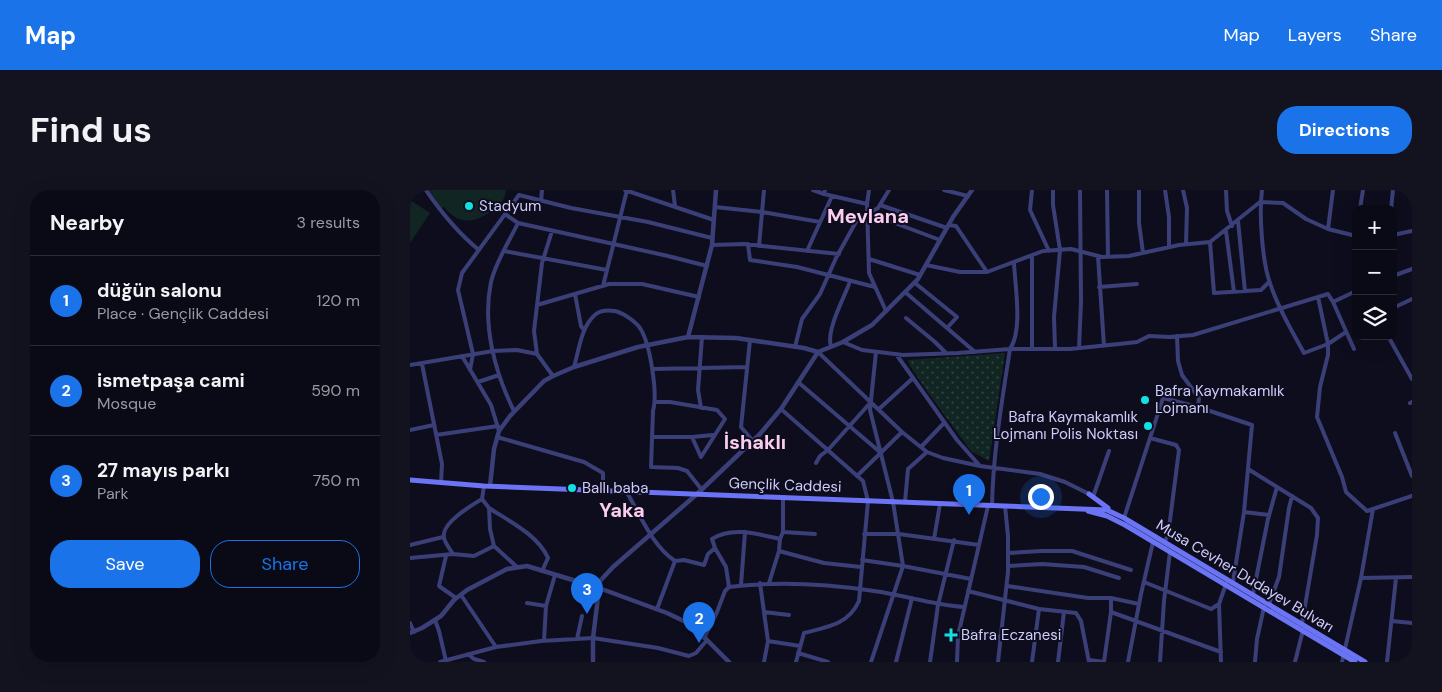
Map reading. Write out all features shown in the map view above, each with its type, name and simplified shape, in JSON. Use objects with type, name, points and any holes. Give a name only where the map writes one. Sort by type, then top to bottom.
[{"type":"main road","name":"Gençlik Caddesi","points":[[410,480],[487,486],[1085,510]]},
{"type":"main road","name":"Musa Cevher Dudayev Bulvarı","points":[[1091,496],[1113,512],[1252,594],[1303,630],[1365,662]]},
{"type":"main road","points":[[1091,496],[1101,514]]},
{"type":"main road","points":[[1085,510],[1091,502],[1091,496]]},
{"type":"main road","name":"Musa Cevher Dudayev Bulvarı","points":[[1085,510],[1098,508],[1113,512]]},
{"type":"main road","name":"Musa Cevher Dudayev Bulvarı","points":[[1085,510],[1101,514],[1119,522],[1226,584],[1302,624],[1355,662]]},
{"type":"street","points":[[426,190],[438,208],[466,239],[479,250]]},
{"type":"street","points":[[541,201],[542,190]]},
{"type":"street","points":[[603,286],[626,190],[714,220]]},
{"type":"street","points":[[673,190],[675,206]]},
{"type":"street","points":[[688,337],[712,245],[716,190]]},
{"type":"street","points":[[759,246],[764,190]]},
{"type":"street","points":[[813,190],[867,204]]},
{"type":"street","points":[[868,190],[869,273],[886,311]]},
{"type":"street","points":[[795,347],[802,318],[820,294],[838,254],[858,220],[878,208],[888,190]]},
{"type":"street","points":[[944,190],[968,196]]},
{"type":"street","points":[[593,662],[593,638],[600,581],[753,442],[782,409],[818,352],[843,342],[872,325],[915,282],[972,190]]},
{"type":"street","points":[[1032,190],[1030,210],[1048,251]]},
{"type":"street","points":[[1053,190],[1053,205],[1060,250],[1054,317],[1055,349]]},
{"type":"street","points":[[1079,348],[1082,252],[1080,190]]},
{"type":"street","points":[[1107,190],[1108,256]]},
{"type":"street","points":[[1139,190],[1139,223],[1143,253]]},
{"type":"street","points":[[1165,190],[1169,217],[1169,247]]},
{"type":"street","points":[[1183,190],[1187,208],[1186,244]]},
{"type":"street","points":[[1226,190],[1227,211],[1232,226]]},
{"type":"street","points":[[1262,190],[1260,202],[1265,261],[1269,282],[1280,308],[1304,353],[1328,344],[1346,332]]},
{"type":"street","points":[[1328,229],[1333,190]]},
{"type":"street","points":[[1361,205],[1363,190]]},
{"type":"street","points":[[1391,205],[1393,190]]},
{"type":"street","points":[[470,370],[473,354],[458,290],[462,273],[519,195],[571,208],[648,222],[712,238]]},
{"type":"street","points":[[807,250],[832,196]]},
{"type":"street","points":[[926,265],[960,272],[987,272],[1048,251],[1071,249],[1098,256],[1129,256],[1186,244],[1210,242],[1260,202],[1283,203],[1306,219],[1328,229],[1352,236]]},
{"type":"street","points":[[880,205],[948,226],[956,226],[987,272]]},
{"type":"street","points":[[714,208],[762,212],[820,222]]},
{"type":"street","points":[[868,213],[940,240]]},
{"type":"street","points":[[505,214],[518,223],[552,232],[614,243],[707,266]]},
{"type":"street","points":[[1238,221],[1246,291]]},
{"type":"street","points":[[514,412],[499,375],[493,351],[489,308],[491,282],[499,260],[518,223]]},
{"type":"street","points":[[1226,230],[1234,292]]},
{"type":"street","points":[[1397,234],[1412,231]]},
{"type":"street","points":[[552,232],[543,260],[534,331],[537,354],[552,376]]},
{"type":"street","points":[[1210,242],[1214,293],[1261,290],[1269,282]]},
{"type":"street","points":[[712,245],[748,244],[838,254]]},
{"type":"street","points":[[748,244],[750,260],[797,267],[875,288]]},
{"type":"street","points":[[504,251],[543,260],[607,270]]},
{"type":"street","points":[[1032,256],[1032,349]]},
{"type":"street","points":[[1098,256],[1104,346]]},
{"type":"street","points":[[869,258],[920,275]]},
{"type":"street","points":[[957,662],[959,630],[990,506],[998,425],[1010,349],[1016,341],[1017,310],[1014,263]]},
{"type":"street","points":[[1397,275],[1412,269]]},
{"type":"street","points":[[915,282],[957,317],[947,328]]},
{"type":"street","points":[[538,305],[609,284],[642,284],[699,296]]},
{"type":"street","points":[[831,346],[829,340],[833,325],[849,284]]},
{"type":"street","points":[[1100,288],[1137,284]]},
{"type":"street","points":[[905,292],[975,352]]},
{"type":"street","points":[[1334,302],[1352,293]]},
{"type":"street","points":[[575,294],[581,326],[584,330]]},
{"type":"street","points":[[843,342],[862,350],[896,354],[1104,346],[1137,342],[1149,336],[1194,335],[1328,294],[1334,302],[1354,349]]},
{"type":"street","points":[[1318,297],[1328,344],[1328,355],[1320,387],[1317,412],[1320,426],[1342,477],[1346,492],[1367,511],[1412,496]]},
{"type":"street","points":[[1397,306],[1412,299]]},
{"type":"street","points":[[574,367],[584,330],[596,313],[604,310],[622,313],[640,327],[653,369],[656,402],[653,411],[651,467],[678,468],[687,471],[702,490]]},
{"type":"street","points":[[906,318],[946,353]]},
{"type":"street","points":[[1177,336],[1178,361],[1182,375],[1200,398],[1198,407]]},
{"type":"street","points":[[436,435],[498,428],[544,381],[574,367],[647,345],[688,337],[702,337],[736,338],[818,352],[902,432],[927,452],[943,458],[980,466],[1040,474],[1065,482],[1091,496],[1110,451]]},
{"type":"street","points":[[701,408],[698,390],[702,337]]},
{"type":"street","points":[[750,340],[741,427],[753,442]]},
{"type":"street","points":[[1390,340],[1412,379]]},
{"type":"street","points":[[410,365],[493,351],[517,350],[537,354]]},
{"type":"street","points":[[871,662],[895,595],[903,566],[894,502],[870,410],[876,352]]},
{"type":"street","points":[[896,354],[944,423],[980,466]]},
{"type":"street","points":[[453,554],[444,537],[444,530],[462,512],[482,499],[487,486],[498,428],[491,405],[462,356]]},
{"type":"street","points":[[422,364],[442,464],[441,483]]},
{"type":"street","points":[[653,369],[747,367]]},
{"type":"street","points":[[478,382],[499,375]]},
{"type":"street","points":[[879,409],[913,378]]},
{"type":"street","points":[[798,382],[881,453]]},
{"type":"street","points":[[1124,518],[1163,398],[1198,407],[1252,425],[1244,512],[1232,582]]},
{"type":"street","points":[[656,402],[670,402],[717,410],[725,419],[713,435],[701,457],[692,437]]},
{"type":"street","points":[[816,463],[820,456],[828,450],[871,402]]},
{"type":"street","points":[[782,409],[863,481],[868,501],[859,600],[854,611],[831,626],[804,633],[796,662]]},
{"type":"street","points":[[921,447],[944,423]]},
{"type":"street","points":[[410,430],[434,425]]},
{"type":"street","points":[[857,476],[902,432]]},
{"type":"street","points":[[1395,433],[1412,476]]},
{"type":"street","points":[[653,437],[713,435]]},
{"type":"street","points":[[497,437],[584,462],[603,472],[603,491]]},
{"type":"street","points":[[1150,438],[1176,445],[1179,450],[1168,536],[1164,542]]},
{"type":"street","points":[[905,502],[908,469],[927,452]]},
{"type":"street","points":[[1248,469],[1311,508],[1318,518],[1317,535],[1302,624]]},
{"type":"street","points":[[1252,594],[1277,487]]},
{"type":"street","points":[[626,492],[651,534],[670,558],[675,561],[684,560],[704,565],[708,554],[715,548]]},
{"type":"street","points":[[1255,662],[1258,639],[1267,606],[1279,576],[1292,496]]},
{"type":"street","points":[[769,583],[783,532],[783,498]]},
{"type":"street","points":[[482,499],[489,508],[520,528],[544,549],[548,558],[542,571]]},
{"type":"street","points":[[934,539],[940,504]]},
{"type":"street","points":[[998,662],[1008,566],[1005,506]]},
{"type":"street","points":[[489,508],[490,530],[494,546],[517,567]]},
{"type":"street","points":[[1342,662],[1361,578],[1373,509]]},
{"type":"street","points":[[1244,512],[1269,515]]},
{"type":"street","points":[[730,586],[726,567],[715,548],[712,538],[731,532],[745,532],[780,539]]},
{"type":"street","points":[[741,585],[745,532]]},
{"type":"street","points":[[783,532],[815,534]]},
{"type":"street","points":[[864,534],[899,534],[954,540],[979,545]]},
{"type":"street","points":[[410,545],[444,537]]},
{"type":"street","points":[[930,662],[938,605],[954,540]]},
{"type":"street","points":[[1128,662],[1153,542]]},
{"type":"street","points":[[410,558],[453,554],[474,556],[494,546]]},
{"type":"street","points":[[779,551],[824,563],[861,566]]},
{"type":"street","points":[[1008,553],[1072,551],[1131,570]]},
{"type":"street","points":[[1160,662],[1170,552]]},
{"type":"street","points":[[446,556],[439,586],[456,598]]},
{"type":"street","points":[[862,560],[971,579]]},
{"type":"street","points":[[657,609],[675,561]]},
{"type":"street","points":[[1008,566],[1042,564],[1084,567],[1119,578]]},
{"type":"street","points":[[410,622],[412,632],[441,616],[456,598],[461,595],[507,569],[527,566],[599,588],[657,609],[692,625],[729,662]]},
{"type":"street","points":[[544,641],[546,606],[555,575]]},
{"type":"street","points":[[1361,578],[1412,577]]},
{"type":"street","points":[[1387,662],[1396,578]]},
{"type":"street","points":[[1144,582],[1211,608],[1219,604]]},
{"type":"street","points":[[760,583],[768,641],[764,662]]},
{"type":"street","points":[[440,662],[496,647],[544,641],[593,638],[658,648],[689,656],[696,653],[705,639],[718,612],[725,591],[730,586],[769,583],[838,586],[912,598],[938,605],[964,607]]},
{"type":"street","points":[[1221,662],[1219,604],[1226,584]]},
{"type":"street","points":[[1007,586],[1088,598],[1111,598],[1139,604]]},
{"type":"street","points":[[968,591],[1039,610],[1076,613],[1081,621],[1089,661],[1104,662],[1111,612],[1111,598]]},
{"type":"street","points":[[461,595],[496,647]]},
{"type":"street","points":[[896,662],[912,598]]},
{"type":"street","points":[[527,604],[546,606]]},
{"type":"street","points":[[1032,662],[1039,610]]},
{"type":"street","points":[[764,612],[789,614]]},
{"type":"street","points":[[1058,662],[1064,612]]},
{"type":"street","points":[[1111,612],[1221,652]]},
{"type":"street","points":[[577,639],[582,616]]},
{"type":"street","points":[[435,620],[446,661]]},
{"type":"street","points":[[1392,622],[1412,623]]},
{"type":"street","points":[[959,630],[1000,637]]},
{"type":"street","points":[[1295,662],[1303,630]]},
{"type":"street","points":[[768,641],[800,646]]},
{"type":"street","points":[[798,653],[828,662]]},
{"type":"street","points":[[468,654],[474,659],[484,662]]},
{"type":"green space","name":"Stadyum","points":[[429,190],[506,190],[503,200],[493,210],[477,219],[466,220],[455,217],[444,207],[441,208]]},
{"type":"green space","points":[[410,200],[430,213],[410,243]]},
{"type":"green space","points":[[1005,353],[989,461],[971,451],[932,398],[910,366],[908,360]]},
{"type":"place","name":"Stadyum","points":[[469,206]]},
{"type":"place","name":"Bafra Kaymakamlık Lojmanı","points":[[1145,400]]},
{"type":"place","name":"Bafra Kaymakamlık Lojmanı Polis Noktası","points":[[1148,426]]},
{"type":"place","name":"Ballı baba","points":[[572,488]]},
{"type":"place","name":"düğün salonu","points":[[969,515]]},
{"type":"place","name":"27 mayıs parkı","points":[[587,614]]},
{"type":"place","name":"Bafra Eczanesi","points":[[951,635]]},
{"type":"place","name":"ismetpaşa cami","points":[[699,643]]},
{"type":"district","name":"Mevlana","points":[[868,216]]},
{"type":"district","name":"İshaklı","points":[[755,442]]},
{"type":"district","name":"Yaka","points":[[622,510]]}]
